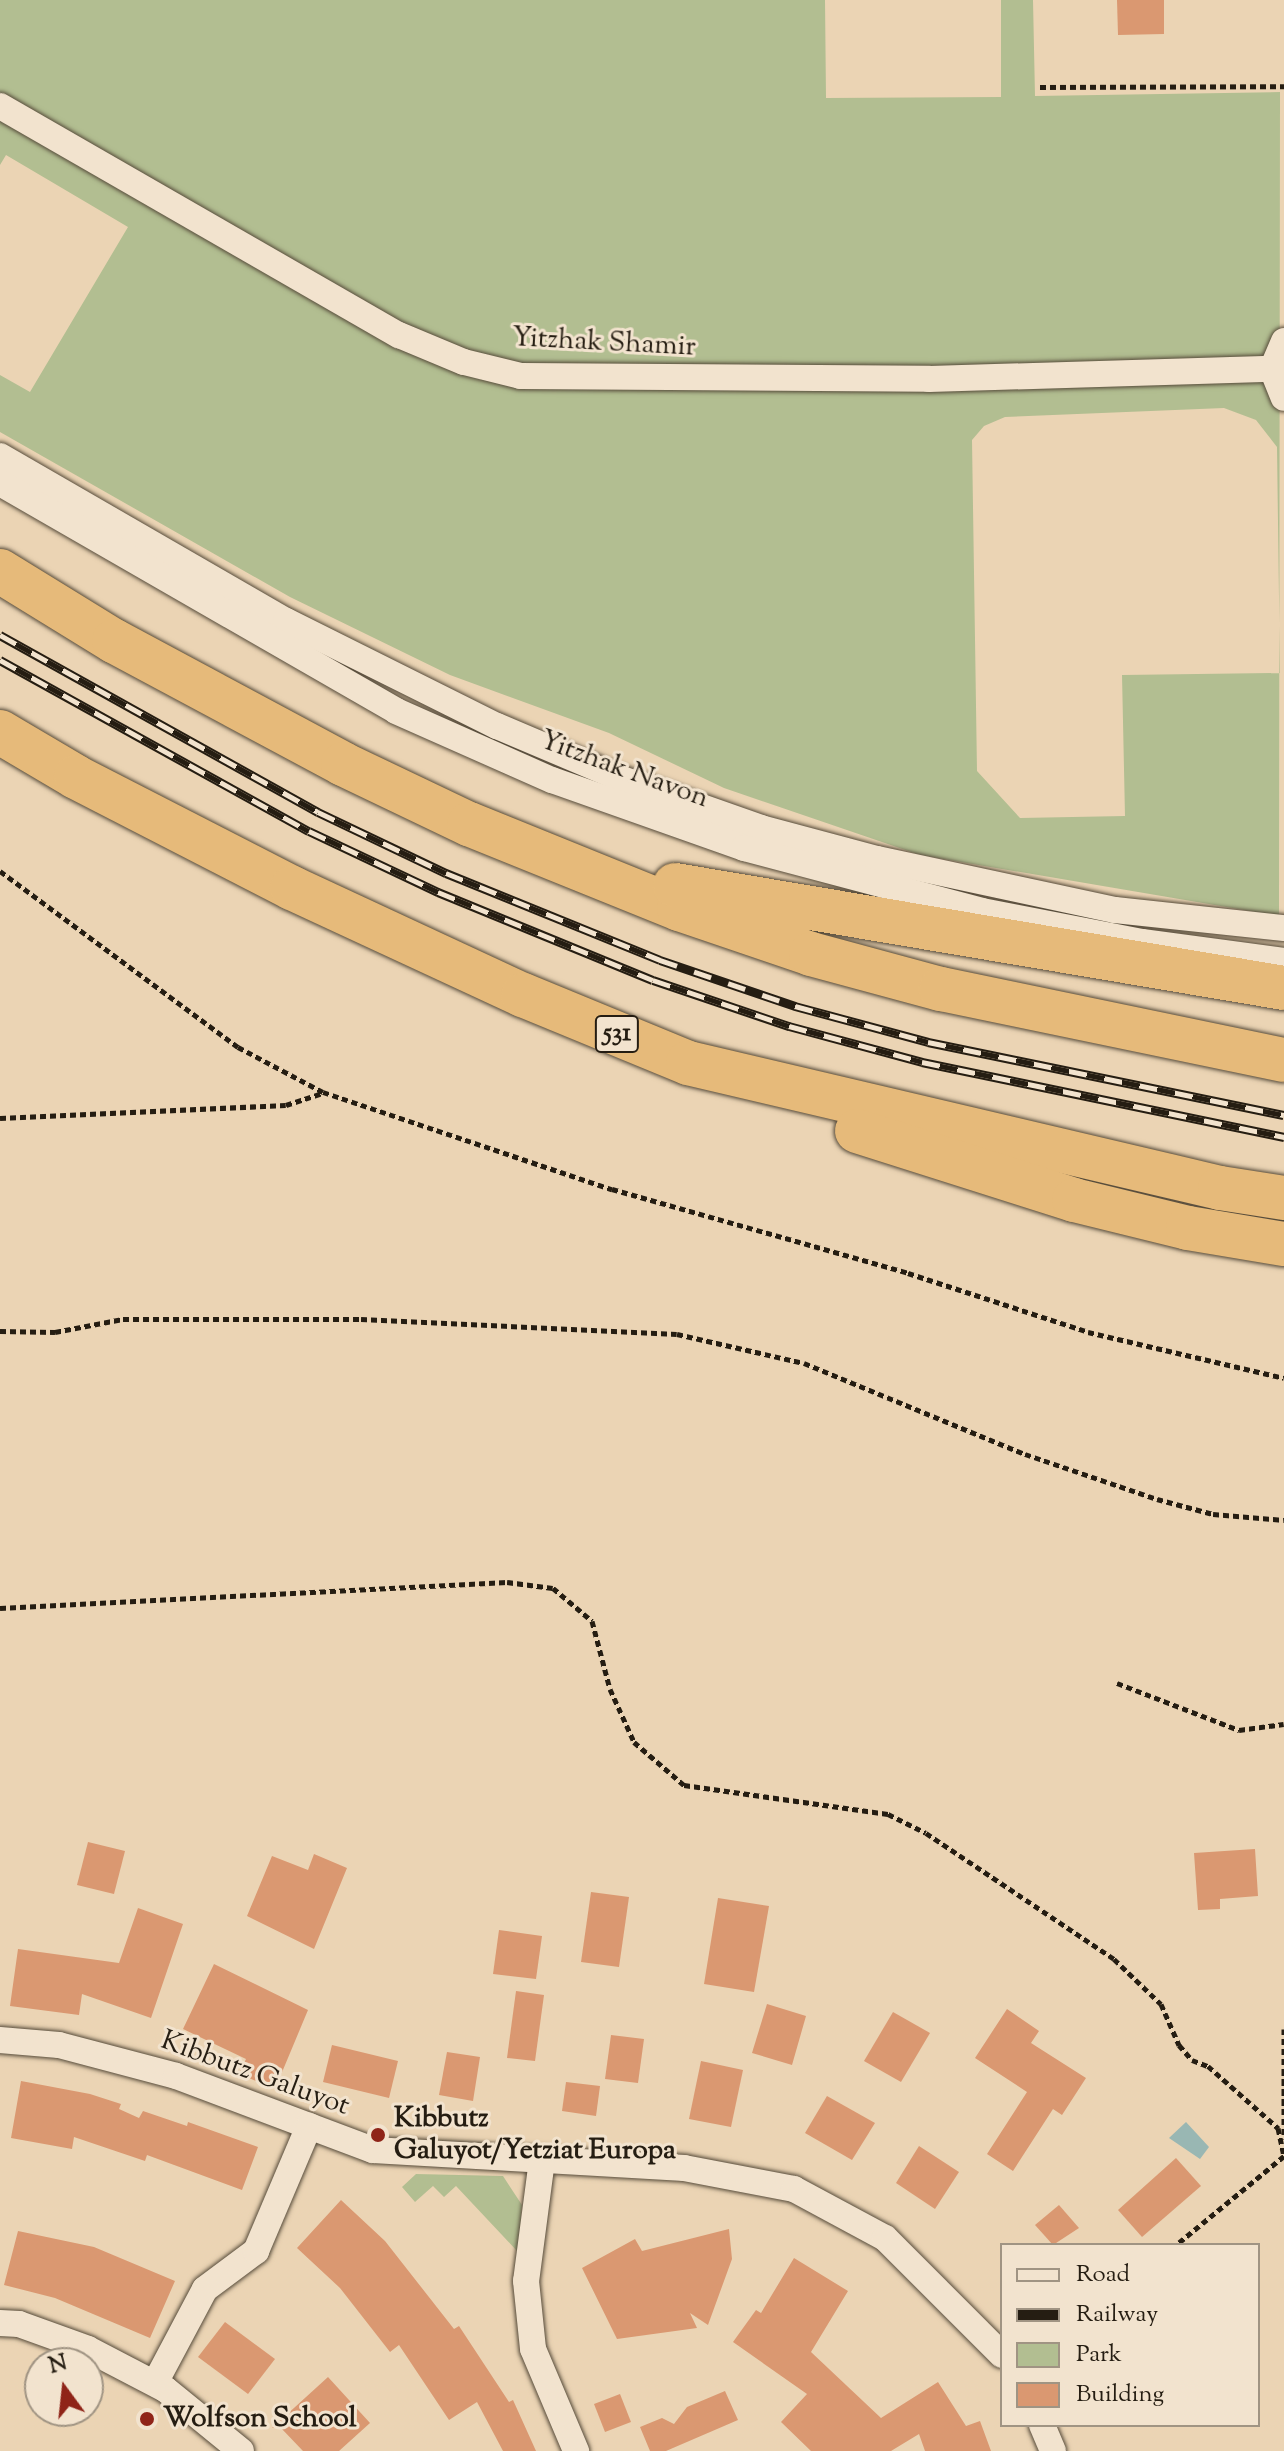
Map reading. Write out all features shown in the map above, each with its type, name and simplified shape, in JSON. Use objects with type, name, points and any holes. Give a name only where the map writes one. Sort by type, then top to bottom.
[{"type":"highway","points":[[0,571],[114,641],[329,757],[569,867],[679,909],[840,962],[1072,1020],[1284,1060]]},
{"type":"highway","name":"531","points":[[0,732],[76,777],[292,888],[523,995],[688,1063],[1189,1181],[1284,1198]]},
{"type":"highway","points":[[569,867],[1284,988]]},
{"type":"highway","points":[[688,1063],[865,1134],[1074,1200],[1284,1244]]},
{"type":"street","name":"Yitzhak Shamir","points":[[0,106],[399,335],[464,362],[521,376],[914,379],[1272,369]]},
{"type":"street","points":[[1284,341],[1272,369],[1284,398]]},
{"type":"street","name":"Yitzhak Navon","points":[[0,456],[286,621],[497,726],[622,779],[761,828],[891,863],[1115,910],[1284,928]]},
{"type":"street","name":"Yitzhak Navon","points":[[0,483],[396,711],[552,780],[744,848],[982,911],[1142,942],[1284,961]]},
{"type":"street","name":"Kibbutz Galuyot","points":[[0,2040],[59,2045],[176,2076],[373,2150],[684,2168],[794,2189],[885,2238],[1000,2353]]},
{"type":"street","points":[[155,2383],[205,2289],[256,2251],[309,2126]]},
{"type":"street","points":[[542,2160],[526,2281],[533,2349],[576,2451]]},
{"type":"street","points":[[0,2323],[19,2324],[88,2349],[155,2383],[217,2426],[241,2451]]},
{"type":"street","points":[[1043,2427],[1053,2451]]},
{"type":"path","points":[[1040,87],[1284,86]]},
{"type":"path","points":[[0,871],[238,1047],[323,1092],[584,1180],[908,1273],[1088,1332],[1284,1378]]},
{"type":"path","points":[[0,1118],[286,1105],[323,1092]]},
{"type":"path","points":[[0,1331],[55,1332],[123,1319],[361,1319],[677,1334],[804,1363],[1025,1454],[1157,1499],[1213,1514],[1284,1520]]},
{"type":"path","points":[[0,1608],[507,1582],[553,1588],[592,1621],[610,1689],[634,1742],[684,1785],[888,1814],[926,1833],[1114,1959],[1161,2004],[1179,2045],[1192,2060],[1208,2066],[1278,2128],[1284,2156],[1178,2243]]},
{"type":"path","points":[[1117,1683],[1239,1730],[1284,1724]]},
{"type":"path","points":[[1284,2029],[1284,2139]]},
{"type":"green space","points":[[0,0],[825,0],[826,98],[1001,97],[1001,0],[1033,0],[1035,96],[1280,92],[1279,624],[1277,447],[1256,420],[1224,408],[1005,417],[984,426],[972,440],[977,771],[1020,818],[1125,816],[1122,675],[1279,673],[1279,916],[920,855],[724,788],[609,733],[450,675],[290,597],[0,432],[0,375],[30,392],[128,227],[6,155],[0,165]]},
{"type":"green space","points":[[416,2174],[503,2176],[522,2205],[518,2252],[456,2186],[444,2197],[433,2186],[415,2202],[402,2187]]},
{"type":"water","points":[[1186,2122],[1209,2147],[1200,2159],[1169,2138]]},
{"type":"building","points":[[1117,0],[1164,0],[1164,34],[1118,35]]},
{"type":"building","points":[[88,1842],[125,1851],[114,1894],[77,1885]]},
{"type":"building","points":[[1255,1849],[1258,1896],[1220,1899],[1220,1909],[1198,1910],[1194,1853]]},
{"type":"building","points":[[314,1854],[347,1868],[314,1949],[247,1916],[272,1856],[308,1870]]},
{"type":"building","points":[[591,1892],[629,1897],[619,1967],[581,1962]]},
{"type":"building","points":[[718,1898],[769,1906],[754,1992],[704,1984]]},
{"type":"building","points":[[138,1908],[183,1924],[151,2018],[82,1994],[79,2015],[10,2006],[18,1949],[119,1963]]},
{"type":"building","points":[[499,1930],[542,1936],[536,1979],[493,1974]]},
{"type":"building","points":[[214,1964],[308,2010],[275,2089],[239,2074],[246,2059],[183,2029]]},
{"type":"building","points":[[516,1991],[544,1995],[535,2061],[507,2058]]},
{"type":"building","points":[[767,2004],[806,2016],[792,2065],[752,2053]]},
{"type":"building","points":[[1007,2009],[1039,2031],[1031,2043],[1086,2078],[1062,2115],[1053,2109],[1013,2171],[987,2154],[1027,2092],[975,2058]]},
{"type":"building","points":[[893,2012],[930,2033],[901,2082],[864,2061]]},
{"type":"building","points":[[611,2035],[644,2039],[638,2083],[605,2079]]},
{"type":"building","points":[[332,2045],[398,2061],[389,2098],[323,2082]]},
{"type":"building","points":[[447,2052],[480,2057],[473,2101],[439,2095]]},
{"type":"building","points":[[701,2061],[743,2070],[731,2127],[689,2119]]},
{"type":"building","points":[[21,2081],[90,2094],[121,2104],[119,2109],[139,2118],[143,2111],[187,2126],[188,2122],[258,2147],[242,2190],[147,2155],[145,2161],[74,2137],[72,2149],[11,2138]]},
{"type":"building","points":[[566,2082],[600,2086],[596,2116],[562,2111]]},
{"type":"building","points":[[827,2096],[875,2123],[852,2160],[805,2133]]},
{"type":"building","points":[[919,2146],[959,2172],[935,2209],[896,2183]]},
{"type":"building","points":[[1176,2158],[1201,2186],[1142,2237],[1118,2210]]},
{"type":"building","points":[[341,2200],[385,2241],[454,2329],[459,2326],[509,2402],[513,2400],[536,2451],[503,2451],[477,2402],[449,2420],[399,2345],[390,2352],[340,2288],[297,2248]]},
{"type":"building","points":[[1059,2205],[1079,2228],[1051,2243],[1035,2225]]},
{"type":"building","points":[[729,2229],[732,2259],[708,2325],[690,2313],[697,2328],[617,2339],[582,2268],[635,2239],[642,2251]]},
{"type":"building","points":[[18,2231],[94,2247],[175,2281],[150,2338],[55,2298],[4,2285]]},
{"type":"building","points":[[794,2258],[848,2291],[811,2352],[881,2418],[938,2382],[966,2426],[980,2421],[991,2451],[925,2451],[919,2434],[891,2451],[811,2451],[781,2422],[807,2394],[733,2342],[756,2310],[761,2313]]},
{"type":"building","points":[[225,2322],[275,2359],[248,2394],[198,2357]]},
{"type":"building","points":[[328,2377],[370,2423],[339,2451],[303,2451],[281,2428],[272,2428]]},
{"type":"building","points":[[725,2391],[738,2420],[666,2451],[650,2451],[640,2427],[662,2418],[674,2424],[687,2407]]},
{"type":"building","points":[[620,2394],[631,2422],[605,2432],[594,2404]]},
{"type":"railway","points":[[0,635],[318,812],[446,873],[660,960],[795,1006],[928,1042],[1284,1115]]},
{"type":"railway","points":[[0,660],[309,831],[438,892],[653,980],[789,1026],[922,1062],[1284,1137]]},
{"type":"place","name":"Kibbutz Galuyot/Yetziat Europa","points":[[378,2135]]},
{"type":"place","name":"Wolfson School","points":[[147,2419]]}]
